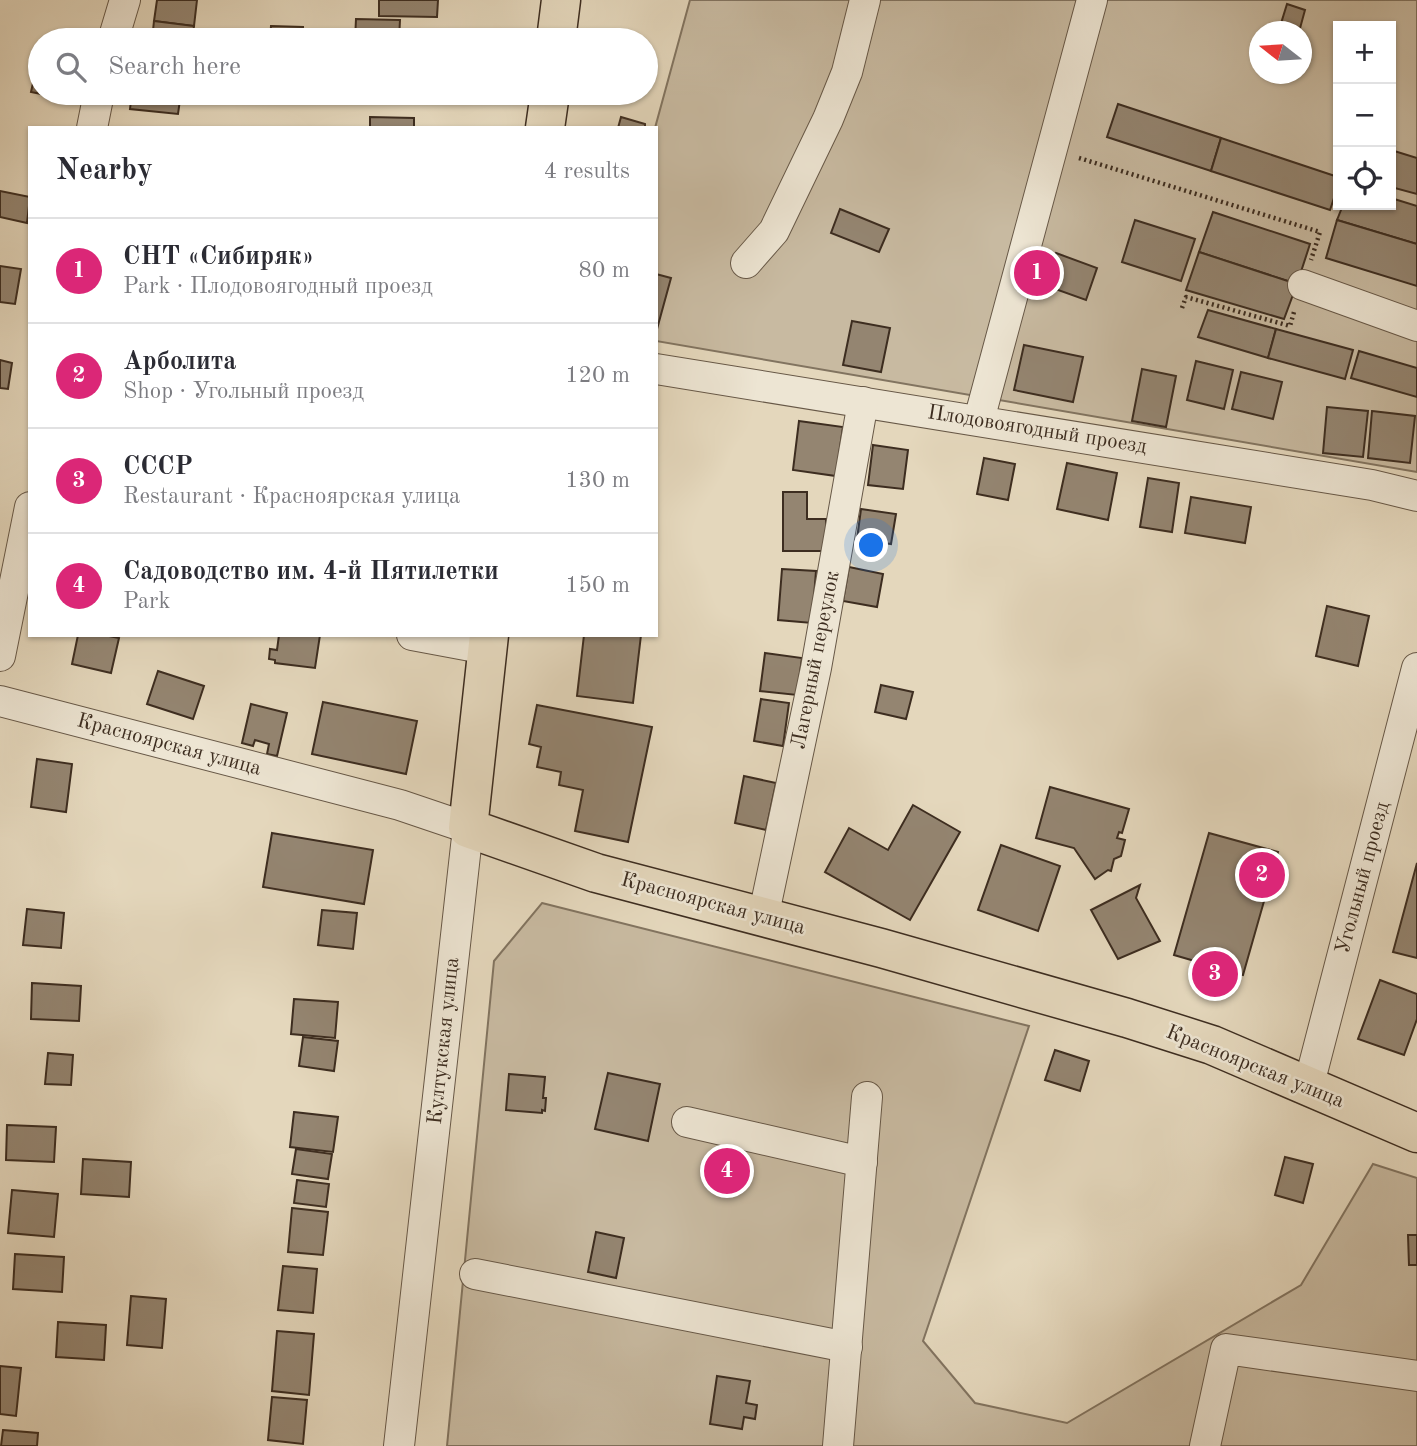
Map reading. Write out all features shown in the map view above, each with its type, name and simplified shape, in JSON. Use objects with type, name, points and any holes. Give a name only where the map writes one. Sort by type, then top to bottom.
[{"type":"main road","points":[[558,28],[561,0]]},
{"type":"main road","points":[[545,126],[548,105]]},
{"type":"main road","name":"Култукская улица","points":[[468,828],[488,642]]},
{"type":"main road","name":"Красноярская улица","points":[[468,828],[596,873],[881,948],[1212,1045],[1417,1133]]},
{"type":"street","points":[[117,28],[125,0]]},
{"type":"street","points":[[746,262],[774,231],[828,120],[847,72],[865,0]]},
{"type":"street","points":[[979,420],[1092,0]]},
{"type":"street","points":[[92,126],[97,105]]},
{"type":"street","points":[[1303,285],[1417,326]]},
{"type":"street","name":"Плодовоягодный проезд","points":[[658,369],[1372,485],[1417,496]]},
{"type":"street","name":"Лагерный переулок","points":[[763,918],[816,668],[863,402]]},
{"type":"street","points":[[0,656],[28,517]]},
{"type":"street","points":[[434,637],[488,642]]},
{"type":"street","name":"Угольный проезд","points":[[1308,1088],[1417,668]]},
{"type":"street","name":"Красноярская улица","points":[[0,701],[400,805],[468,828]]},
{"type":"street","name":"Култукская улица","points":[[399,1446],[468,828]]},
{"type":"street","points":[[838,1446],[867,1097]]},
{"type":"street","points":[[687,1122],[862,1163]]},
{"type":"street","points":[[475,1275],[847,1348]]},
{"type":"street","points":[[1205,1446],[1226,1349],[1417,1376]]},
{"type":"path","points":[[1068,155],[1320,232],[1290,326],[1186,297],[1182,307]]},
{"type":"shaded area","points":[[690,0],[1417,0],[1417,472],[658,341],[658,126],[656,126]]},
{"type":"shaded area","points":[[542,903],[1029,1026],[923,1341],[975,1403],[1067,1423],[1301,1285],[1373,1164],[1417,1178],[1417,1446],[447,1446],[494,961]]},
{"type":"building","points":[[157,0],[197,0],[194,26],[154,21]]},
{"type":"building","points":[[379,0],[438,0],[437,17],[379,16]]},
{"type":"building","points":[[1287,4],[1305,10],[1302,21],[1282,21]]},
{"type":"building","points":[[356,19],[400,20],[400,28],[356,28]]},
{"type":"building","points":[[154,21],[194,26],[194,28],[153,28]]},
{"type":"building","points":[[271,26],[303,27],[303,28]]},
{"type":"building","points":[[1118,104],[1221,138],[1211,171],[1107,137]]},
{"type":"building","points":[[130,105],[179,105],[178,114],[130,109]]},
{"type":"building","points":[[370,117],[414,118],[414,126],[370,126]]},
{"type":"building","points":[[621,117],[645,124],[645,126],[619,126]]},
{"type":"building","points":[[1221,138],[1333,175],[1333,201],[1330,210],[1211,171]]},
{"type":"building","points":[[1396,152],[1417,158],[1417,194],[1396,188]]},
{"type":"building","points":[[0,191],[28,197],[27,223],[0,217]]},
{"type":"building","points":[[1396,200],[1417,206],[1417,244],[1337,220],[1341,210],[1396,210]]},
{"type":"building","points":[[840,209],[889,229],[879,252],[831,233]]},
{"type":"building","points":[[1213,212],[1310,244],[1297,284],[1199,252]]},
{"type":"building","points":[[1135,220],[1195,239],[1181,281],[1122,262]]},
{"type":"building","points":[[1337,220],[1417,244],[1417,286],[1326,258]]},
{"type":"building","points":[[1199,252],[1297,284],[1284,319],[1186,290]]},
{"type":"building","points":[[1056,253],[1097,268],[1086,300],[1044,285]]},
{"type":"building","points":[[0,266],[21,269],[15,304],[0,302]]},
{"type":"building","points":[[658,275],[671,278],[658,325]]},
{"type":"building","points":[[1208,310],[1276,329],[1268,358],[1198,337]]},
{"type":"building","points":[[852,321],[890,328],[881,372],[843,365]]},
{"type":"building","points":[[1276,329],[1353,350],[1345,379],[1268,358]]},
{"type":"building","points":[[1024,345],[1083,357],[1073,402],[1014,390]]},
{"type":"building","points":[[1359,351],[1417,368],[1417,397],[1351,378]]},
{"type":"building","points":[[0,360],[12,363],[8,389],[0,388]]},
{"type":"building","points":[[1196,361],[1233,370],[1224,409],[1187,400]]},
{"type":"building","points":[[1142,369],[1176,376],[1166,427],[1132,421]]},
{"type":"building","points":[[1241,372],[1282,382],[1273,419],[1232,409]]},
{"type":"building","points":[[1327,407],[1368,411],[1363,457],[1323,453]]},
{"type":"building","points":[[1372,411],[1415,416],[1410,463],[1368,458]]},
{"type":"building","points":[[799,421],[843,427],[836,476],[793,470]]},
{"type":"building","points":[[873,445],[908,450],[903,489],[868,485]]},
{"type":"building","points":[[984,458],[1015,464],[1008,500],[977,494]]},
{"type":"building","points":[[1067,463],[1117,473],[1108,520],[1057,509]]},
{"type":"building","points":[[1148,478],[1179,483],[1172,532],[1140,527]]},
{"type":"building","points":[[783,492],[807,492],[807,519],[826,519],[826,551],[783,551]]},
{"type":"building","points":[[1191,497],[1251,507],[1245,543],[1185,533]]},
{"type":"building","points":[[861,509],[896,514],[891,544],[857,539]]},
{"type":"building","points":[[849,567],[883,574],[877,607],[843,601]]},
{"type":"building","points":[[782,569],[816,571],[812,623],[778,620]]},
{"type":"building","points":[[1327,606],[1369,616],[1358,666],[1316,656]]},
{"type":"building","points":[[78,637],[119,638],[111,673],[72,664]]},
{"type":"building","points":[[279,637],[320,637],[315,668],[275,663],[275,660],[269,659],[270,649],[277,650]]},
{"type":"building","points":[[584,637],[641,637],[633,703],[577,696]]},
{"type":"building","points":[[765,653],[802,658],[797,695],[760,691]]},
{"type":"building","points":[[158,671],[204,686],[193,719],[147,704]]},
{"type":"building","points":[[881,685],[913,692],[906,719],[875,712]]},
{"type":"building","points":[[761,699],[789,703],[783,746],[754,741]]},
{"type":"building","points":[[323,702],[417,721],[406,774],[312,754]]},
{"type":"building","points":[[251,704],[287,713],[277,756],[267,754],[269,744],[255,740],[253,746],[242,743]]},
{"type":"building","points":[[537,705],[652,727],[628,842],[575,831],[583,790],[559,785],[561,772],[537,767],[541,747],[529,744]]},
{"type":"building","points":[[37,759],[72,764],[66,812],[31,807]]},
{"type":"building","points":[[744,776],[776,783],[766,830],[735,823]]},
{"type":"building","points":[[1050,787],[1129,809],[1122,833],[1119,832],[1117,838],[1125,840],[1121,856],[1114,859],[1111,871],[1108,870],[1095,879],[1074,848],[1036,838]]},
{"type":"building","points":[[913,805],[960,832],[910,920],[825,872],[849,828],[888,850]]},
{"type":"building","points":[[272,833],[373,850],[364,904],[263,887]]},
{"type":"building","points":[[1209,833],[1278,852],[1243,975],[1174,955]]},
{"type":"building","points":[[1001,845],[1060,866],[1038,931],[978,910]]},
{"type":"building","points":[[1417,863],[1417,958],[1393,952]]},
{"type":"building","points":[[1140,885],[1136,898],[1160,941],[1118,959],[1091,910]]},
{"type":"building","points":[[27,909],[64,913],[61,948],[23,945]]},
{"type":"building","points":[[322,910],[357,913],[353,949],[318,945]]},
{"type":"building","points":[[1380,980],[1417,994],[1417,1019],[1404,1055],[1358,1039]]},
{"type":"building","points":[[32,983],[81,986],[79,1021],[31,1019]]},
{"type":"building","points":[[294,999],[338,1002],[335,1038],[291,1034]]},
{"type":"building","points":[[303,1037],[338,1041],[334,1071],[299,1066]]},
{"type":"building","points":[[1055,1050],[1089,1061],[1080,1091],[1045,1080]]},
{"type":"building","points":[[48,1053],[73,1055],[71,1085],[45,1084]]},
{"type":"building","points":[[608,1073],[660,1084],[648,1141],[595,1129]]},
{"type":"building","points":[[509,1074],[545,1077],[545,1111],[506,1110]]},
{"type":"building","points":[[294,1112],[338,1117],[333,1152],[290,1147]]},
{"type":"building","points":[[7,1125],[56,1127],[54,1162],[6,1160]]},
{"type":"building","points":[[296,1149],[332,1154],[328,1179],[292,1174]]},
{"type":"building","points":[[1285,1157],[1313,1164],[1303,1203],[1275,1195]]},
{"type":"building","points":[[83,1159],[131,1162],[129,1197],[81,1194]]},
{"type":"building","points":[[297,1180],[329,1184],[326,1207],[294,1203]]},
{"type":"building","points":[[12,1190],[58,1194],[54,1237],[8,1233]]},
{"type":"building","points":[[292,1208],[328,1212],[323,1255],[288,1252]]},
{"type":"building","points":[[596,1232],[624,1238],[616,1278],[588,1272]]},
{"type":"building","points":[[1408,1235],[1417,1235],[1417,1265],[1409,1265]]},
{"type":"building","points":[[15,1254],[64,1257],[62,1292],[13,1289]]},
{"type":"building","points":[[283,1266],[317,1269],[313,1313],[278,1310]]},
{"type":"building","points":[[131,1296],[166,1299],[162,1348],[127,1345]]},
{"type":"building","points":[[58,1322],[106,1325],[104,1360],[56,1357]]},
{"type":"building","points":[[277,1331],[314,1334],[309,1395],[272,1391]]},
{"type":"building","points":[[0,1366],[21,1368],[16,1416],[0,1414]]},
{"type":"building","points":[[717,1376],[750,1381],[746,1403],[757,1405],[755,1419],[744,1417],[742,1429],[710,1424]]},
{"type":"building","points":[[272,1397],[307,1400],[303,1444],[268,1440]]},
{"type":"building","points":[[3,1430],[38,1433],[37,1446],[1,1446]]},
{"type":"place","name":"СНТ «Сибиряк»","points":[[1037,273]]},
{"type":"place","name":"Арболита","points":[[1262,875]]},
{"type":"place","name":"СССР","points":[[1215,974]]},
{"type":"place","name":"Садоводство им. 4-й Пятилетки","points":[[727,1171]]}]
